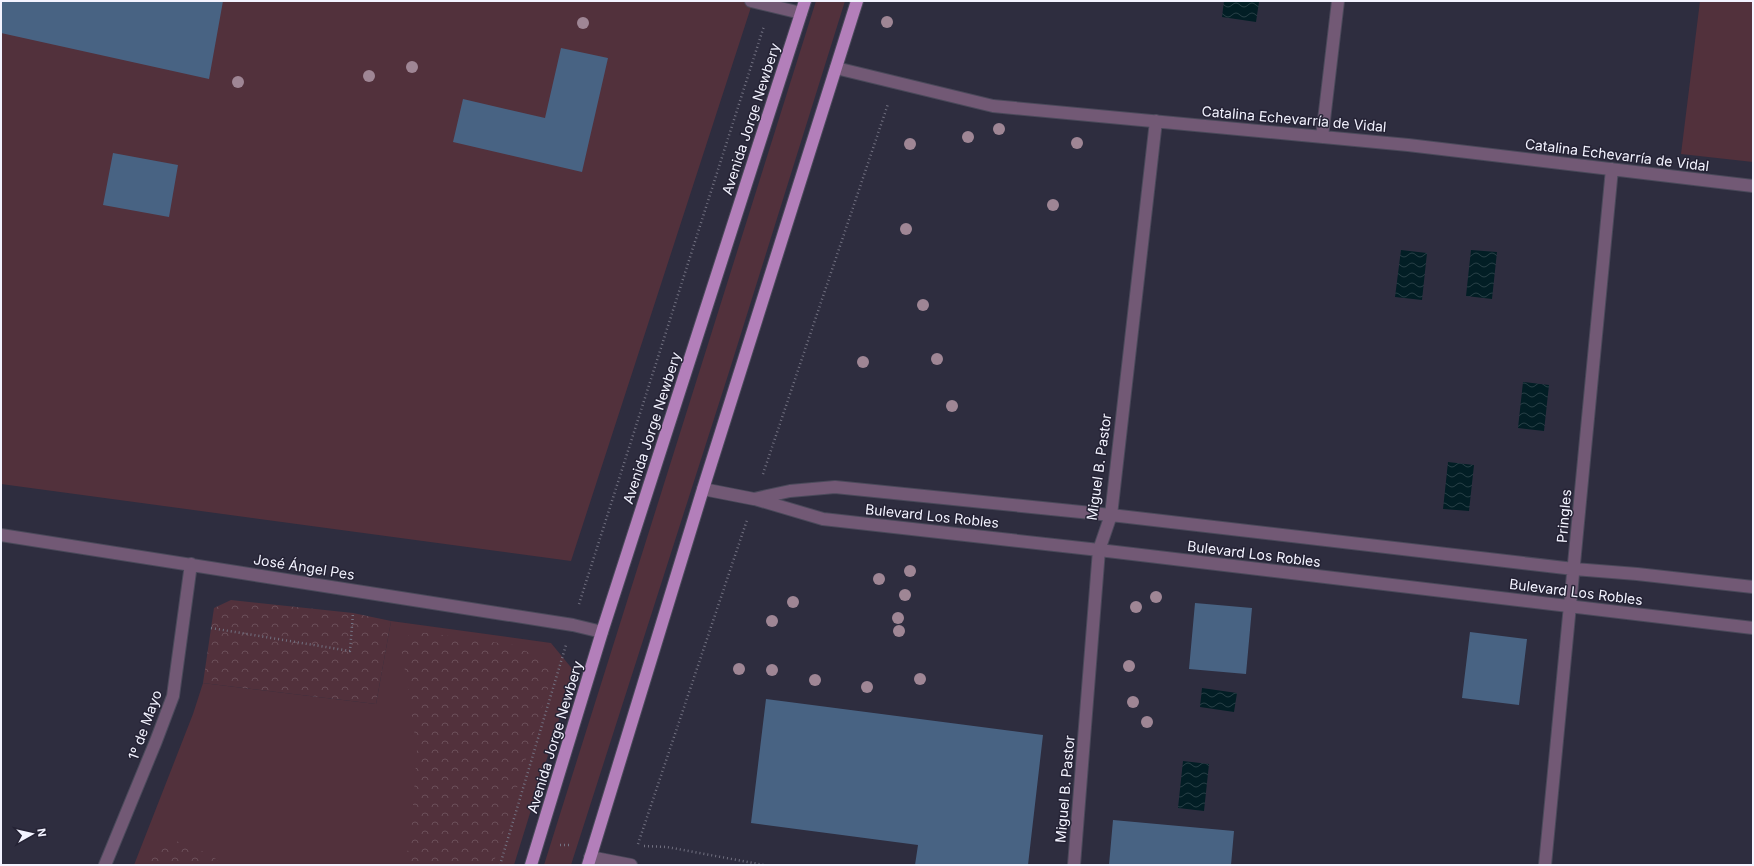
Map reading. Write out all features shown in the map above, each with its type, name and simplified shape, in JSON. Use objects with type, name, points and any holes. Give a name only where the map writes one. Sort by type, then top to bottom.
[{"type":"main road","name":"Avenida Jorge Newbery","points":[[531,865],[602,632],[805,1]]},
{"type":"main road","points":[[589,861],[703,489],[857,1]]},
{"type":"street","points":[[751,1],[801,13]]},
{"type":"street","points":[[1322,137],[1338,1]]},
{"type":"street","name":"Catalina Echevarría de Vidal","points":[[836,68],[993,106],[1408,145],[1753,186]]},
{"type":"street","name":"Miguel B. Pastor","points":[[1074,865],[1099,550],[1111,515],[1156,121]]},
{"type":"street","name":"Pringles","points":[[1545,865],[1612,169]]},
{"type":"street","name":"Bulevard Los Robles","points":[[754,499],[790,491],[835,487],[1111,515],[1574,569],[1637,574],[1753,587]]},
{"type":"street","name":"Bulevard Los Robles","points":[[703,489],[754,499],[823,519],[1099,550],[1753,628]]},
{"type":"street","name":"José Ángel Pes","points":[[1,535],[572,625],[602,632]]},
{"type":"street","name":"1º de Mayo","points":[[105,865],[173,696],[191,564]]},
{"type":"street","points":[[589,861],[631,865]]},
{"type":"path","points":[[500,865],[572,625],[771,6]]},
{"type":"path","points":[[212,628],[350,650],[353,613]]},
{"type":"path","points":[[667,848],[764,865]]},
{"type":"green space","points":[[1,1],[753,1],[571,561],[1,484]]},
{"type":"green space","points":[[816,1],[845,1],[729,372],[571,865],[544,865]]},
{"type":"green space","points":[[1700,1],[1753,1],[1753,162],[1681,154]]},
{"type":"green space","points":[[231,600],[353,613],[391,621],[376,704],[203,683],[214,608]]},
{"type":"green space","points":[[391,621],[551,643],[574,671],[514,865],[134,865],[193,714],[203,683],[376,704]]},
{"type":"green space","points":[[413,631],[514,645],[555,666],[493,865],[399,865],[410,847],[417,751],[400,644]]},
{"type":"green space","points":[[181,840],[215,858],[221,865],[143,865],[147,856]]},
{"type":"water","points":[[1224,1],[1259,2],[1256,22],[1222,17]]},
{"type":"water","points":[[1401,250],[1427,253],[1422,300],[1395,297]]},
{"type":"water","points":[[1471,250],[1497,252],[1492,299],[1466,296]]},
{"type":"water","points":[[1523,382],[1549,385],[1544,431],[1518,428]]},
{"type":"water","points":[[1448,462],[1474,465],[1469,511],[1443,509]]},
{"type":"water","points":[[1202,688],[1237,693],[1234,712],[1200,707]]},
{"type":"water","points":[[1183,761],[1209,764],[1204,811],[1178,808]]},
{"type":"building","points":[[1,1],[223,1],[209,79],[1,33]]},
{"type":"building","points":[[561,48],[608,58],[582,172],[453,142],[463,99],[545,118]]},
{"type":"building","points":[[113,153],[178,165],[169,217],[103,205]]},
{"type":"building","points":[[1195,603],[1252,608],[1246,674],[1189,669]]},
{"type":"building","points":[[1470,632],[1527,639],[1519,705],[1462,698]]},
{"type":"building","points":[[766,699],[1043,735],[1028,865],[915,865],[918,845],[751,823]]},
{"type":"building","points":[[1113,820],[1234,831],[1231,865],[1109,865]]}]
